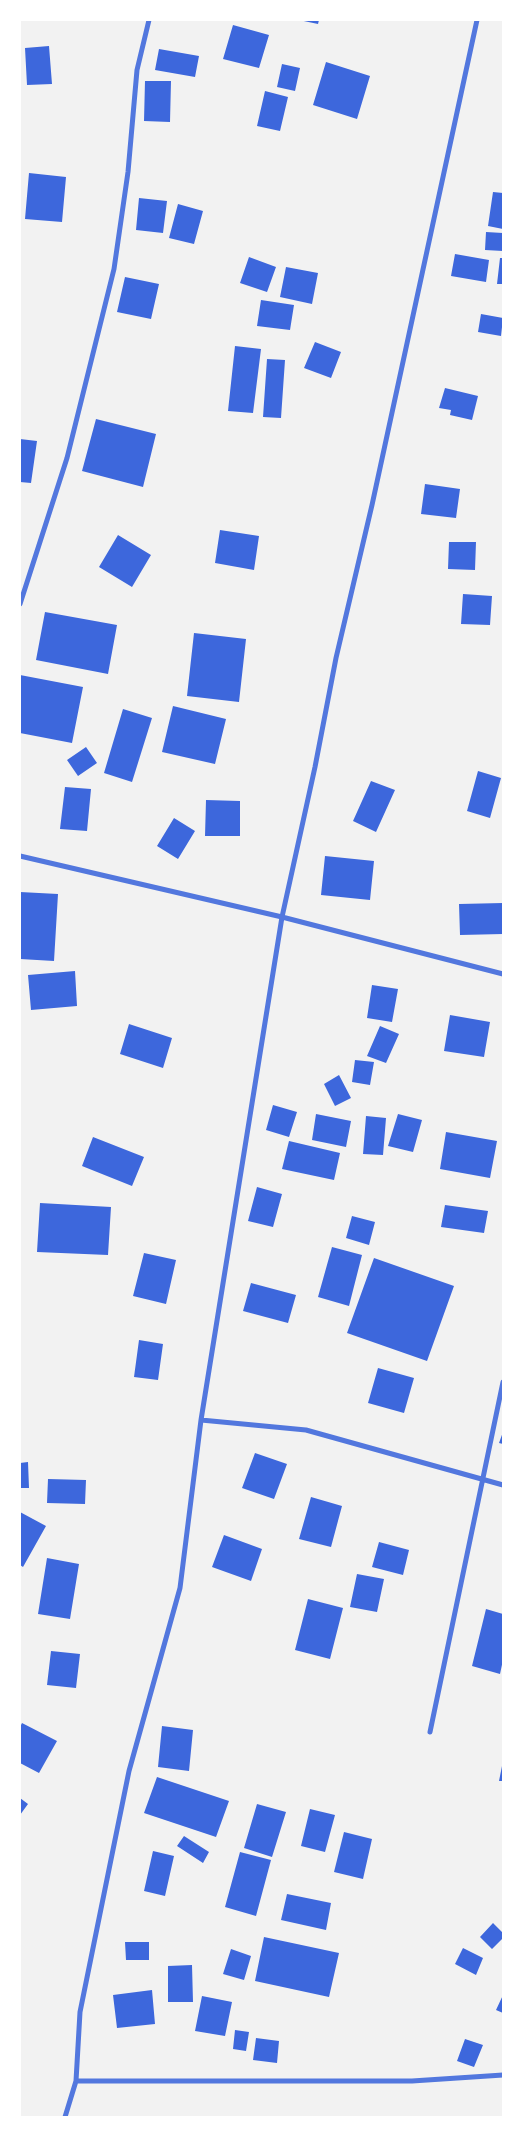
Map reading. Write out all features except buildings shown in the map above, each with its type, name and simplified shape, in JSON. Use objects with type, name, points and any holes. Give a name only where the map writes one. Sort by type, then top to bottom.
[{"type":"street","points":[[20,604],[67,458],[114,269],[128,172],[137,70],[148,20]]},
{"type":"street","points":[[65,2117],[76,2081],[80,2012],[129,1771],[180,1588],[201,1420],[282,917],[315,767],[336,658],[372,506],[477,20]]},
{"type":"street","points":[[20,856],[282,917],[503,974]]},
{"type":"street","points":[[430,1732],[503,1382]]},
{"type":"street","points":[[201,1420],[306,1430],[483,1481],[503,1485]]},
{"type":"street","points":[[76,2081],[412,2081],[503,2075]]}]
